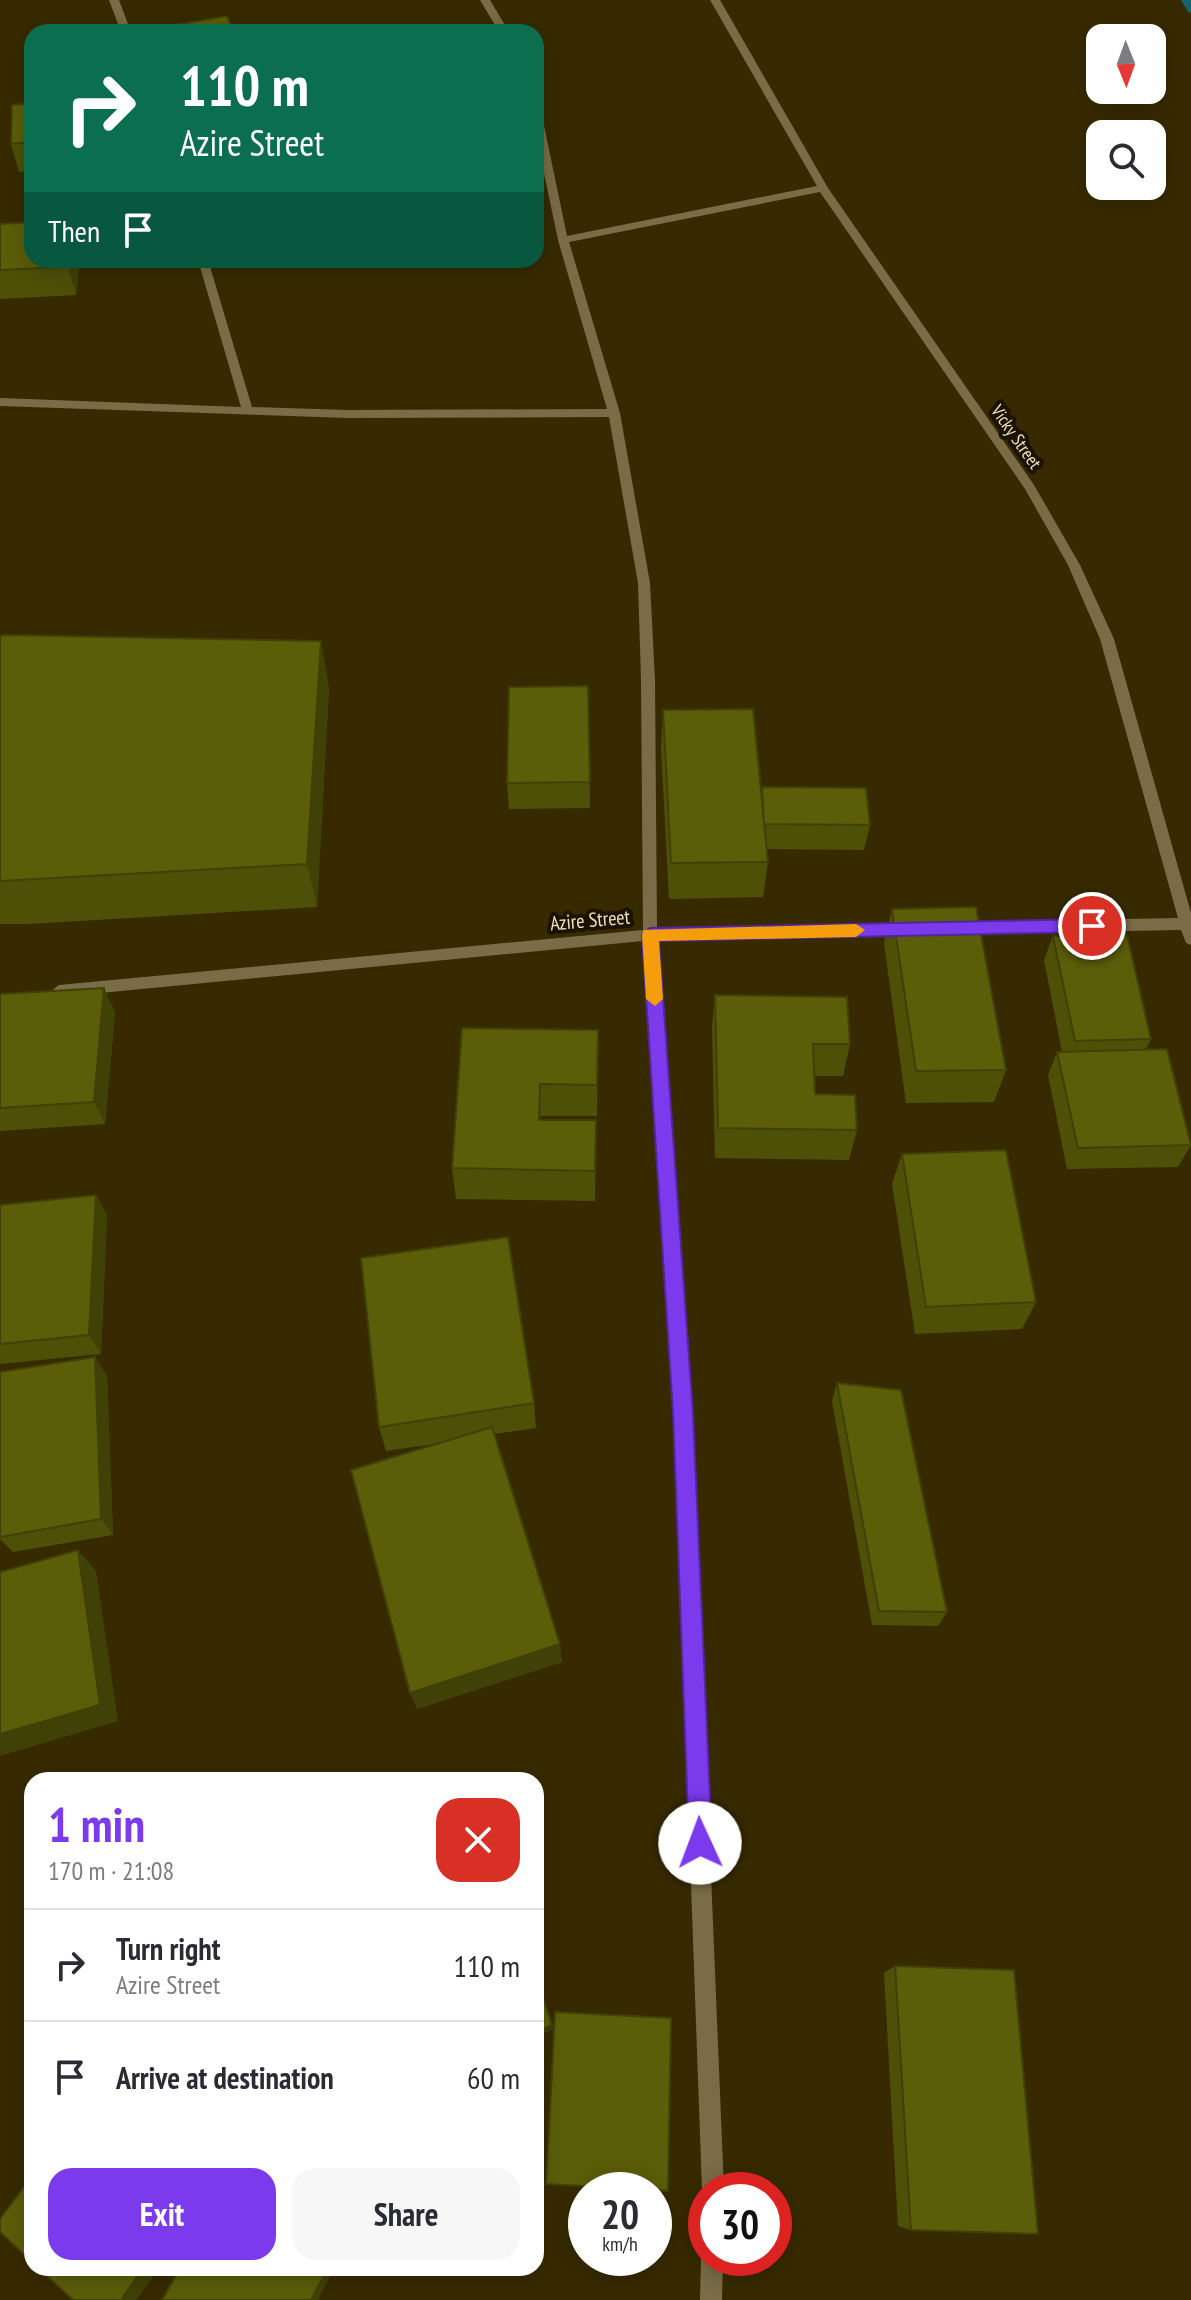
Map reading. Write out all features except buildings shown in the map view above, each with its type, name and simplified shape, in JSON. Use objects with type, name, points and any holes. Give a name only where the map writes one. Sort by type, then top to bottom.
[{"type":"street","points":[[114,0],[123,24]]},
{"type":"street","points":[[485,0],[499,24]]},
{"type":"street","name":"Vicky Street","points":[[715,0],[823,188],[1030,488],[1074,565],[1107,639],[1189,931]]},
{"type":"street","points":[[544,149],[563,240],[614,413],[644,583],[650,935],[683,1413],[712,2172]]},
{"type":"street","points":[[563,240],[823,188]]},
{"type":"street","points":[[205,268],[248,412]]},
{"type":"street","points":[[0,402],[248,412],[614,413]]},
{"type":"street","name":"Azire Street","points":[[48,992],[650,935],[919,929]]},
{"type":"street","points":[[950,929],[1189,931]]},
{"type":"street","points":[[711,2300],[712,2276]]},
{"type":"waterway","points":[[1186,0],[1191,10]]},
{"type":"slow traffic","points":[[655,999],[650,935],[856,930]]},
{"type":"route","points":[[700,1843],[683,1413],[650,935],[1092,926]]}]
